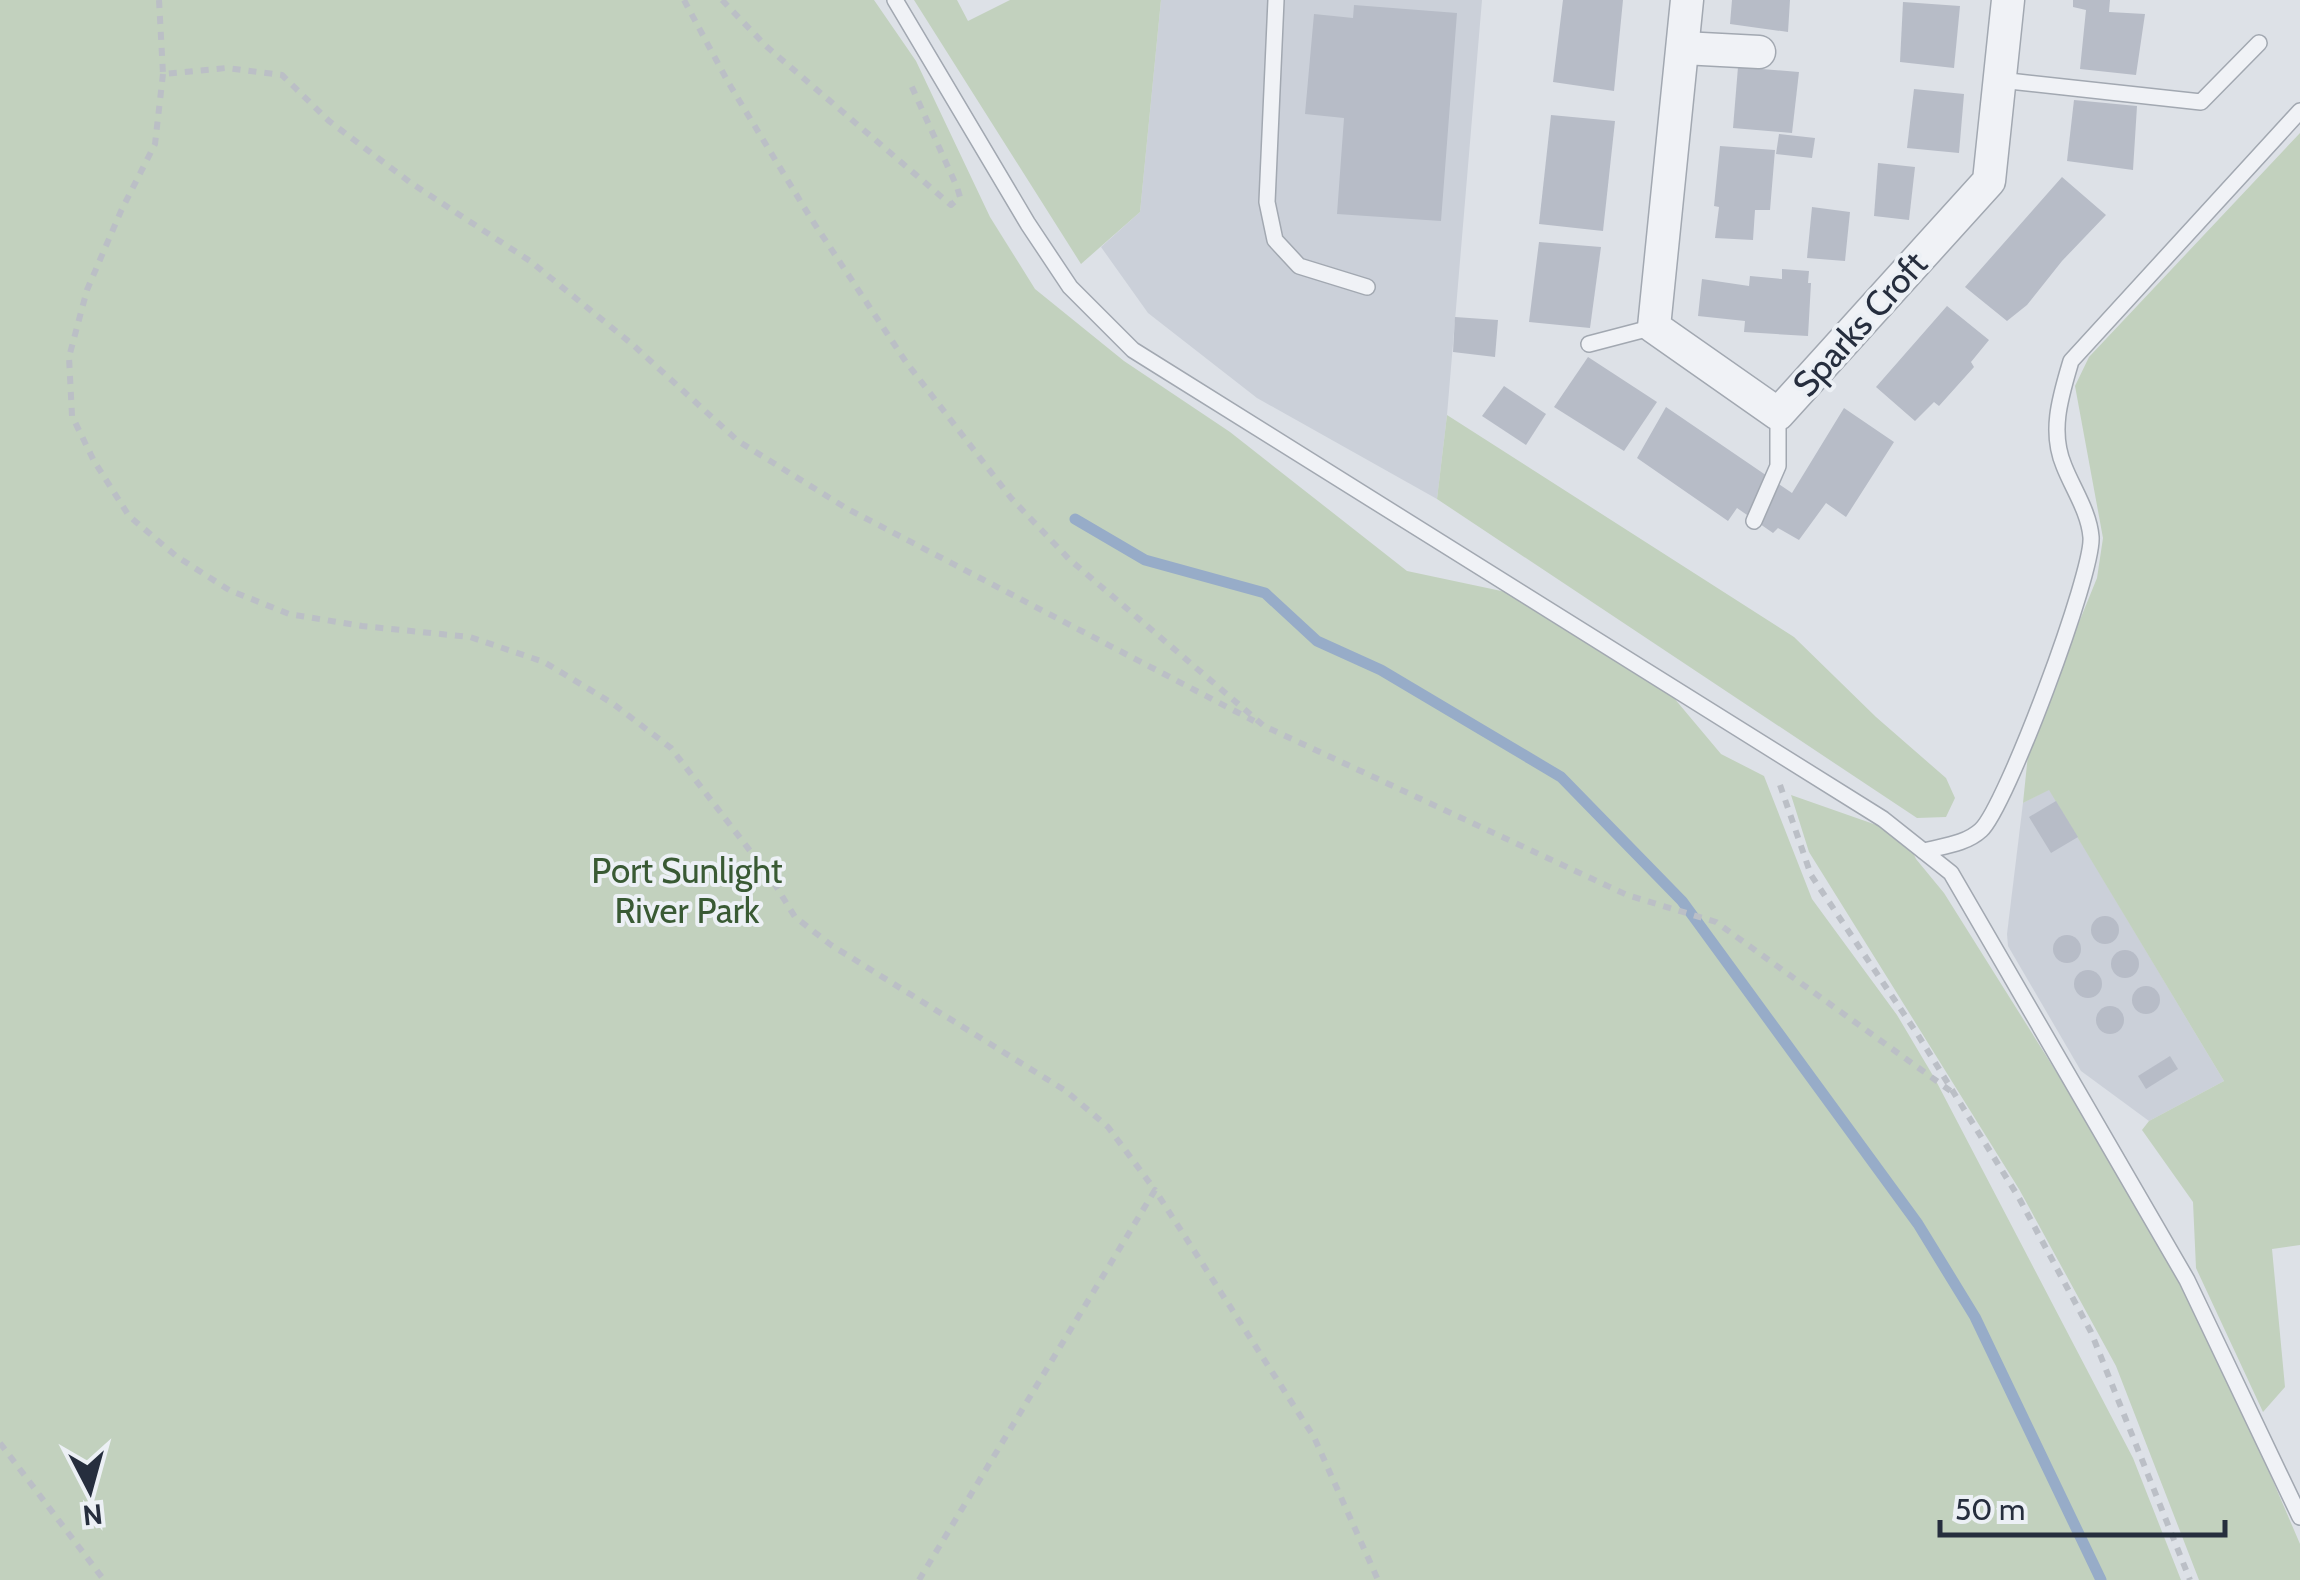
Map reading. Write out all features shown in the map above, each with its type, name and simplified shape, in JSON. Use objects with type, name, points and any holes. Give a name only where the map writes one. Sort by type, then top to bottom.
[{"type":"street","points":[[1654,327],[1687,0]]},
{"type":"street","name":"Sparks Croft","points":[[1654,327],[1778,414],[1989,181],[2008,0]]},
{"type":"street","points":[[1683,48],[1759,52]]},
{"type":"lane","points":[[896,0],[1028,224],[1070,287],[1133,350],[1883,819],[1951,873],[2187,1280],[2300,1517]]},
{"type":"lane","points":[[1276,0],[1267,202],[1275,240],[1299,266],[1367,287]]},
{"type":"lane","points":[[2000,80],[2200,102],[2259,42]]},
{"type":"lane","points":[[1924,851],[1965,841],[1983,829],[2009,785],[2078,598],[2091,540],[2082,506],[2061,460],[2056,412],[2071,361],[2300,111]]},
{"type":"lane","points":[[1589,344],[1654,327]]},
{"type":"lane","points":[[1754,521],[1778,466],[1778,414]]},
{"type":"path","points":[[159,0],[163,74],[155,144],[87,290],[69,358],[72,416],[94,461],[129,516],[176,556],[229,590],[288,614],[362,626],[470,636],[544,662],[612,702],[670,748],[771,878],[795,916],[831,945],[1066,1091],[1108,1127],[1155,1190],[1314,1437],[1378,1580]]},
{"type":"path","points":[[684,0],[728,82],[810,217],[906,362],[1011,498],[1069,559],[1264,726]]},
{"type":"path","points":[[722,0],[766,46],[952,206],[960,197],[957,187],[910,84]]},
{"type":"path","points":[[163,74],[226,68],[282,75],[330,121],[411,182],[530,261],[632,344],[738,442],[846,508],[1264,726],[1592,879],[1716,922],[1952,1092]]},
{"type":"path","points":[[1767,748],[1811,875],[1918,1035],[2019,1198],[2091,1332],[2190,1580]]},
{"type":"path","points":[[918,1580],[1155,1190]]},
{"type":"path","points":[[0,1442],[104,1580]]},
{"type":"shaded area","points":[[1161,0],[1482,0],[1437,499],[1257,398],[1148,313],[1101,247],[1140,212]]},
{"type":"shaded area","points":[[2049,789],[2224,1081],[2149,1121],[2081,1071],[2008,946],[2023,803]]},
{"type":"green space","name":"Port Sunlight River Park","points":[[0,0],[874,0],[916,61],[990,217],[1035,289],[1124,361],[1230,432],[1407,571],[1506,592],[1674,698],[1721,754],[1764,776],[1812,899],[1897,1015],[1935,1079],[2133,1458],[2181,1580],[0,1580]]},
{"type":"green space","points":[[914,0],[957,0],[968,21],[1010,0],[1161,0],[1140,212],[1081,264]]},
{"type":"green space","points":[[2300,133],[2300,1245],[2272,1249],[2285,1387],[2263,1412],[2196,1268],[2193,1202],[2142,1130],[2149,1121],[2224,1081],[2049,790],[2023,803],[2029,745],[2097,578],[2103,538],[2075,386],[2089,357]]},
{"type":"green space","points":[[1447,415],[1794,637],[1946,778],[1955,798],[1946,817],[1917,818],[1437,499]]},
{"type":"green space","points":[[1791,795],[1905,835],[1916,859],[1944,893],[2187,1280],[2300,1544],[2300,1580],[2199,1580],[2116,1366],[2019,1189],[1809,852]]},
{"type":"building","points":[[1563,0],[1623,0],[1614,91],[1553,82]]},
{"type":"building","points":[[1732,0],[1790,0],[1788,32],[1730,24]]},
{"type":"building","points":[[2073,0],[2110,0],[2109,12],[2145,14],[2136,75],[2080,69],[2086,10],[2073,7]]},
{"type":"building","points":[[1903,2],[1960,6],[1954,68],[1900,62]]},
{"type":"building","points":[[1354,5],[1457,13],[1441,221],[1337,214],[1344,118],[1305,114],[1314,14],[1353,18]]},
{"type":"building","points":[[1738,67],[1799,72],[1792,133],[1733,128]]},
{"type":"building","points":[[1914,89],[1964,94],[1959,153],[1907,148]]},
{"type":"building","points":[[2074,100],[2137,106],[2133,170],[2067,161]]},
{"type":"building","points":[[1551,115],[1615,121],[1603,231],[1539,224]]},
{"type":"building","points":[[1779,134],[1815,138],[1812,158],[1776,154]]},
{"type":"building","points":[[1720,146],[1775,150],[1770,210],[1755,210],[1753,240],[1715,238]]},
{"type":"building","points":[[1878,163],[1915,167],[1909,220],[1874,216]]},
{"type":"building","points":[[2062,177],[2106,215],[2027,305],[2007,321],[1965,287]]},
{"type":"building","points":[[1812,207],[1850,212],[1845,261],[1807,258]]},
{"type":"building","points":[[1539,242],[1601,247],[1590,328],[1529,322]]},
{"type":"building","points":[[1782,269],[1809,271],[1808,336],[1744,332],[1745,321],[1698,316],[1702,279],[1749,286],[1750,276],[1782,279]]},
{"type":"building","points":[[1947,306],[1989,340],[1971,362],[1974,367],[1939,406],[1934,402],[1915,421],[1876,387]]},
{"type":"building","points":[[1455,317],[1498,320],[1495,357],[1453,352]]},
{"type":"building","points":[[1588,357],[1657,402],[1624,451],[1554,407]]},
{"type":"building","points":[[1504,386],[1546,414],[1526,445],[1482,416]]},
{"type":"building","points":[[1666,407],[1792,493],[1844,408],[1894,442],[1846,517],[1826,503],[1799,540],[1778,528],[1773,533],[1737,508],[1728,521],[1637,458]]},
{"type":"building","points":[[2056,801],[2078,837],[2051,853],[2029,817]]},
{"type":"building","points":[[2105,916],[2115,920],[2119,930],[2115,940],[2105,944],[2095,940],[2091,930],[2095,920]]},
{"type":"building","points":[[2067,935],[2077,939],[2081,949],[2077,959],[2067,963],[2057,959],[2053,949],[2057,939]]},
{"type":"building","points":[[2125,950],[2135,954],[2139,964],[2135,974],[2125,978],[2115,974],[2111,964],[2115,954]]},
{"type":"building","points":[[2088,970],[2098,974],[2102,984],[2098,994],[2088,998],[2078,994],[2074,984],[2078,974]]},
{"type":"building","points":[[2146,986],[2156,990],[2160,1000],[2156,1010],[2146,1014],[2136,1010],[2132,1000],[2136,990]]},
{"type":"building","points":[[2110,1006],[2120,1010],[2124,1020],[2120,1030],[2110,1034],[2100,1030],[2096,1020],[2100,1010]]},
{"type":"building","points":[[2170,1056],[2178,1069],[2146,1089],[2138,1076]]},
{"type":"waterway","points":[[1075,519],[1145,560],[1265,593],[1317,641],[1381,670],[1561,777],[1682,901],[1918,1224],[1975,1317],[2101,1580]]}]
